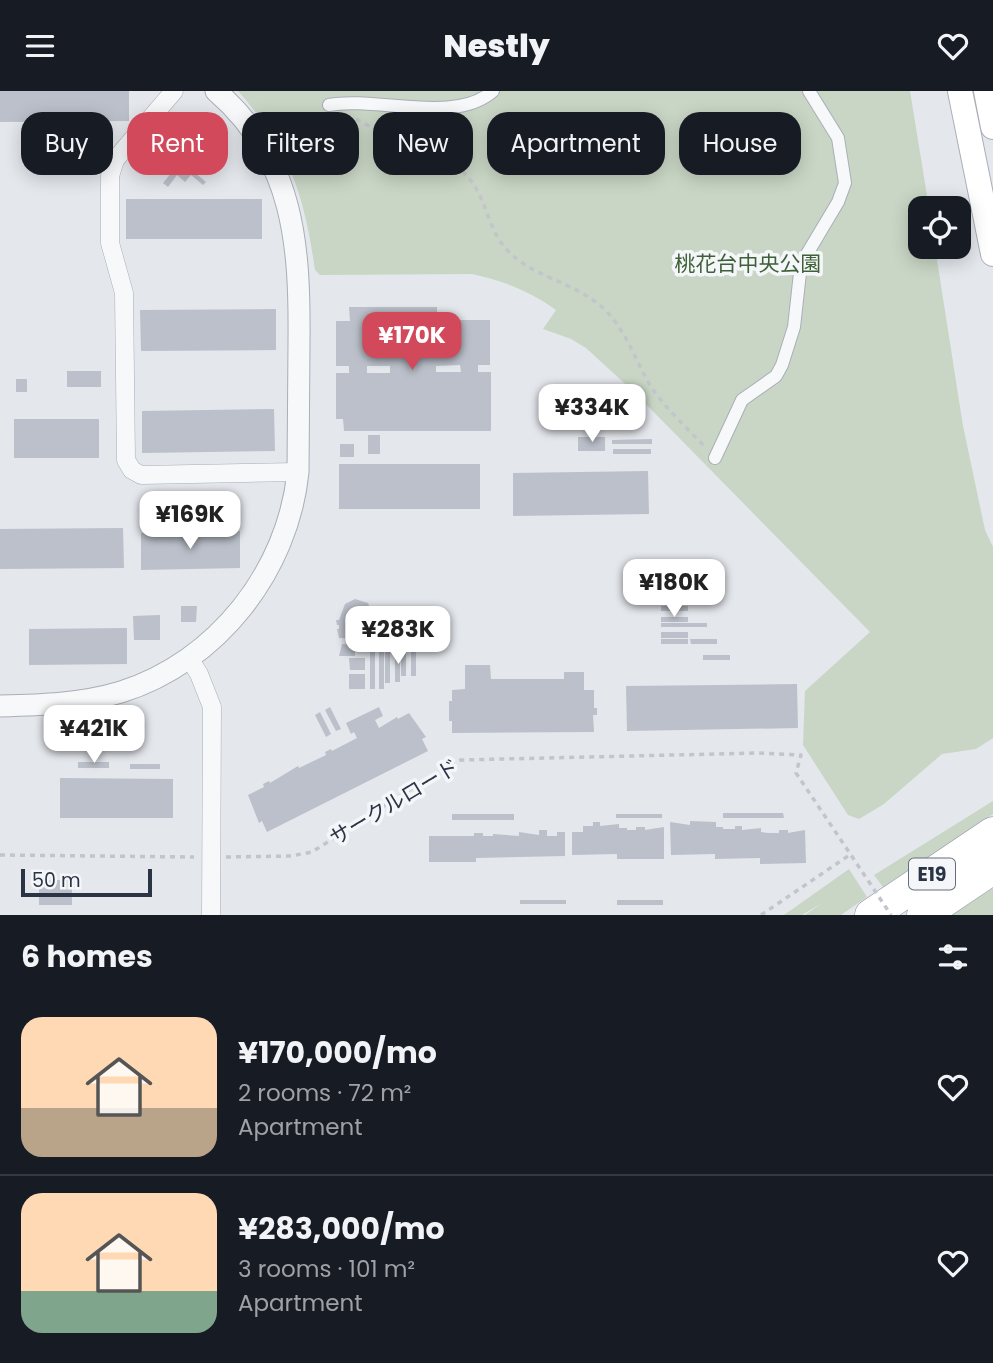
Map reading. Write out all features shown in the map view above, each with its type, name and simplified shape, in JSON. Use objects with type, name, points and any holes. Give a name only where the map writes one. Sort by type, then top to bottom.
[{"type":"highway","name":"E19","points":[[871,915],[993,833]]},
{"type":"highway","name":"E19","points":[[923,915],[993,869]]},
{"type":"main road","points":[[960,91],[993,254]]},
{"type":"main road","points":[[986,91],[993,127]]},
{"type":"street","points":[[174,91],[115,160],[110,176],[110,243],[124,293],[126,460],[132,470],[141,475],[298,472]]},
{"type":"street","points":[[0,706],[47,705],[99,698],[144,684],[189,657],[222,631],[250,597],[267,572],[289,522],[295,501],[298,472],[300,287],[294,229],[289,204],[270,158],[242,118],[216,91]]},
{"type":"street","points":[[329,105],[341,102],[373,103],[398,108],[467,104],[487,97],[493,91]]},
{"type":"street","points":[[715,458],[742,400],[776,376],[782,365],[794,327],[801,264],[838,202],[845,183],[838,138],[809,91]]},
{"type":"street","points":[[189,657],[212,707],[211,915]]},
{"type":"path","points":[[329,105],[368,127],[413,139],[432,148],[458,167],[474,184],[505,249],[530,268],[593,300],[606,311],[621,328],[649,383],[663,403],[715,458]]},
{"type":"path","name":"サークルロード","points":[[0,855],[291,856],[312,852],[450,764],[461,760],[760,753],[801,755],[796,773],[851,853]]},
{"type":"path","points":[[761,915],[851,853],[891,915]]},
{"type":"green space","name":"桃花台中央公園","points":[[238,91],[910,91],[927,196],[908,196],[908,259],[937,259],[963,426],[985,530],[993,547],[993,738],[976,749],[942,754],[884,804],[859,819],[848,815],[803,745],[805,691],[870,632],[634,392],[586,348],[571,339],[543,329],[556,310],[516,287],[472,274],[320,275],[315,270],[306,218],[292,175],[359,175],[359,112],[255,112]]},
{"type":"green space","points":[[993,801],[993,814],[883,887],[874,875]]},
{"type":"green space","points":[[849,869],[867,897],[841,915],[805,915],[822,903],[802,915],[784,915]]},
{"type":"green space","points":[[993,884],[993,915],[947,915]]},
{"type":"building","points":[[0,91],[129,91],[127,121],[113,121],[113,112],[21,112],[21,122],[0,122]]},
{"type":"building","points":[[170,175],[177,175],[168,187],[163,183]]},
{"type":"building","points":[[177,175],[191,175],[185,182]]},
{"type":"building","points":[[191,175],[198,175],[206,182],[203,185]]},
{"type":"building","points":[[126,199],[262,199],[262,239],[126,239]]},
{"type":"building","points":[[349,307],[437,307],[437,320],[490,320],[490,365],[478,365],[478,372],[491,372],[491,431],[344,431],[343,419],[336,419],[336,373],[349,373],[349,366],[336,366],[336,321],[350,321]],"holes":[[[460,365],[461,372],[436,372],[436,366]],[[367,366],[390,366],[390,373],[367,373]]]},
{"type":"building","points":[[276,309],[276,350],[141,351],[140,310]]},
{"type":"building","points":[[67,371],[101,371],[101,387],[67,387]]},
{"type":"building","points":[[16,379],[27,379],[27,392],[16,392]]},
{"type":"building","points":[[274,409],[275,451],[142,453],[142,411]]},
{"type":"building","points":[[14,419],[99,419],[99,458],[14,458]]},
{"type":"building","points":[[368,435],[380,435],[380,454],[368,454]]},
{"type":"building","points":[[578,437],[605,437],[605,451],[578,451]]},
{"type":"building","points":[[652,439],[652,444],[612,444],[612,440]]},
{"type":"building","points":[[340,444],[354,444],[354,457],[340,457]]},
{"type":"building","points":[[613,449],[651,449],[651,454],[613,454]]},
{"type":"building","points":[[339,464],[480,464],[480,509],[339,509]]},
{"type":"building","points":[[648,471],[649,514],[513,516],[513,473]]},
{"type":"building","points":[[123,528],[124,568],[0,569],[0,529]]},
{"type":"building","points":[[240,531],[240,568],[141,570],[141,533]]},
{"type":"building","points":[[355,599],[368,603],[373,616],[401,616],[401,640],[339,638],[339,625],[336,620],[339,620],[345,604]]},
{"type":"building","points":[[181,606],[197,606],[196,622],[181,622]]},
{"type":"building","points":[[661,606],[688,606],[688,611],[661,611]]},
{"type":"building","points":[[160,615],[160,640],[134,640],[133,616]]},
{"type":"building","points":[[661,617],[688,617],[688,622],[661,622]]},
{"type":"building","points":[[661,623],[707,623],[707,627],[661,627]]},
{"type":"building","points":[[127,628],[127,664],[29,665],[29,629]]},
{"type":"building","points":[[661,632],[688,632],[688,638],[661,638]]},
{"type":"building","points":[[661,639],[688,639],[688,644],[661,644]]},
{"type":"building","points":[[690,639],[717,639],[717,644],[691,644]]},
{"type":"building","points":[[411,643],[416,643],[416,676],[411,676]]},
{"type":"building","points":[[342,644],[355,645],[355,656],[339,656]]},
{"type":"building","points":[[370,645],[375,645],[375,689],[370,689]]},
{"type":"building","points":[[379,650],[384,650],[384,689],[379,689]]},
{"type":"building","points":[[385,650],[390,650],[390,683],[385,683]]},
{"type":"building","points":[[395,650],[400,650],[400,682],[395,682]]},
{"type":"building","points":[[401,650],[406,650],[406,676],[401,676]]},
{"type":"building","points":[[703,655],[730,655],[730,660],[703,660]]},
{"type":"building","points":[[349,658],[365,658],[365,670],[350,670]]},
{"type":"building","points":[[465,665],[490,665],[491,679],[564,679],[564,672],[584,672],[584,690],[594,690],[594,708],[597,708],[597,715],[593,715],[594,732],[452,733],[449,701],[452,701],[452,690],[465,689]]},
{"type":"building","points":[[349,674],[365,674],[365,689],[349,689]]},
{"type":"building","points":[[797,684],[798,728],[627,731],[626,686]]},
{"type":"building","points":[[330,707],[341,729],[336,731],[325,710]]},
{"type":"building","points":[[379,707],[383,716],[375,720],[379,728],[409,713],[426,737],[422,739],[428,751],[267,832],[262,821],[259,823],[248,795],[264,787],[263,784],[269,781],[270,783],[298,766],[299,768],[326,755],[325,752],[357,738],[354,732],[351,734],[346,723]]},
{"type":"building","points":[[320,712],[331,734],[326,737],[315,715]]},
{"type":"building","points":[[78,762],[109,762],[109,768],[78,768]]},
{"type":"building","points":[[130,764],[160,764],[160,769],[130,769]]},
{"type":"building","points":[[60,778],[173,779],[173,818],[60,818]]},
{"type":"building","points":[[723,813],[783,813],[784,818],[723,818]]},
{"type":"building","points":[[452,814],[514,814],[514,820],[452,820]]},
{"type":"building","points":[[616,814],[662,814],[662,818],[616,818]]},
{"type":"building","points":[[690,821],[716,822],[716,827],[723,829],[735,829],[735,826],[742,826],[742,830],[761,828],[761,832],[769,833],[779,833],[779,830],[788,830],[788,833],[805,830],[806,863],[760,864],[760,858],[715,859],[715,854],[671,855],[670,822],[690,825]]},
{"type":"building","points":[[593,822],[600,822],[600,826],[619,824],[619,828],[627,830],[636,830],[636,827],[645,827],[645,830],[664,827],[664,859],[617,859],[617,854],[572,855],[572,832],[583,832],[583,826],[593,826]]},
{"type":"building","points":[[539,830],[547,830],[547,836],[557,836],[557,832],[565,832],[565,856],[429,862],[429,836],[474,836],[474,833],[483,833],[483,836],[519,836],[519,832],[539,835]]},
{"type":"building","points":[[39,880],[72,880],[72,905],[39,905]]},
{"type":"building","points":[[520,900],[566,900],[566,904],[520,904]]},
{"type":"building","points":[[617,900],[663,900],[663,905],[617,905]]}]
